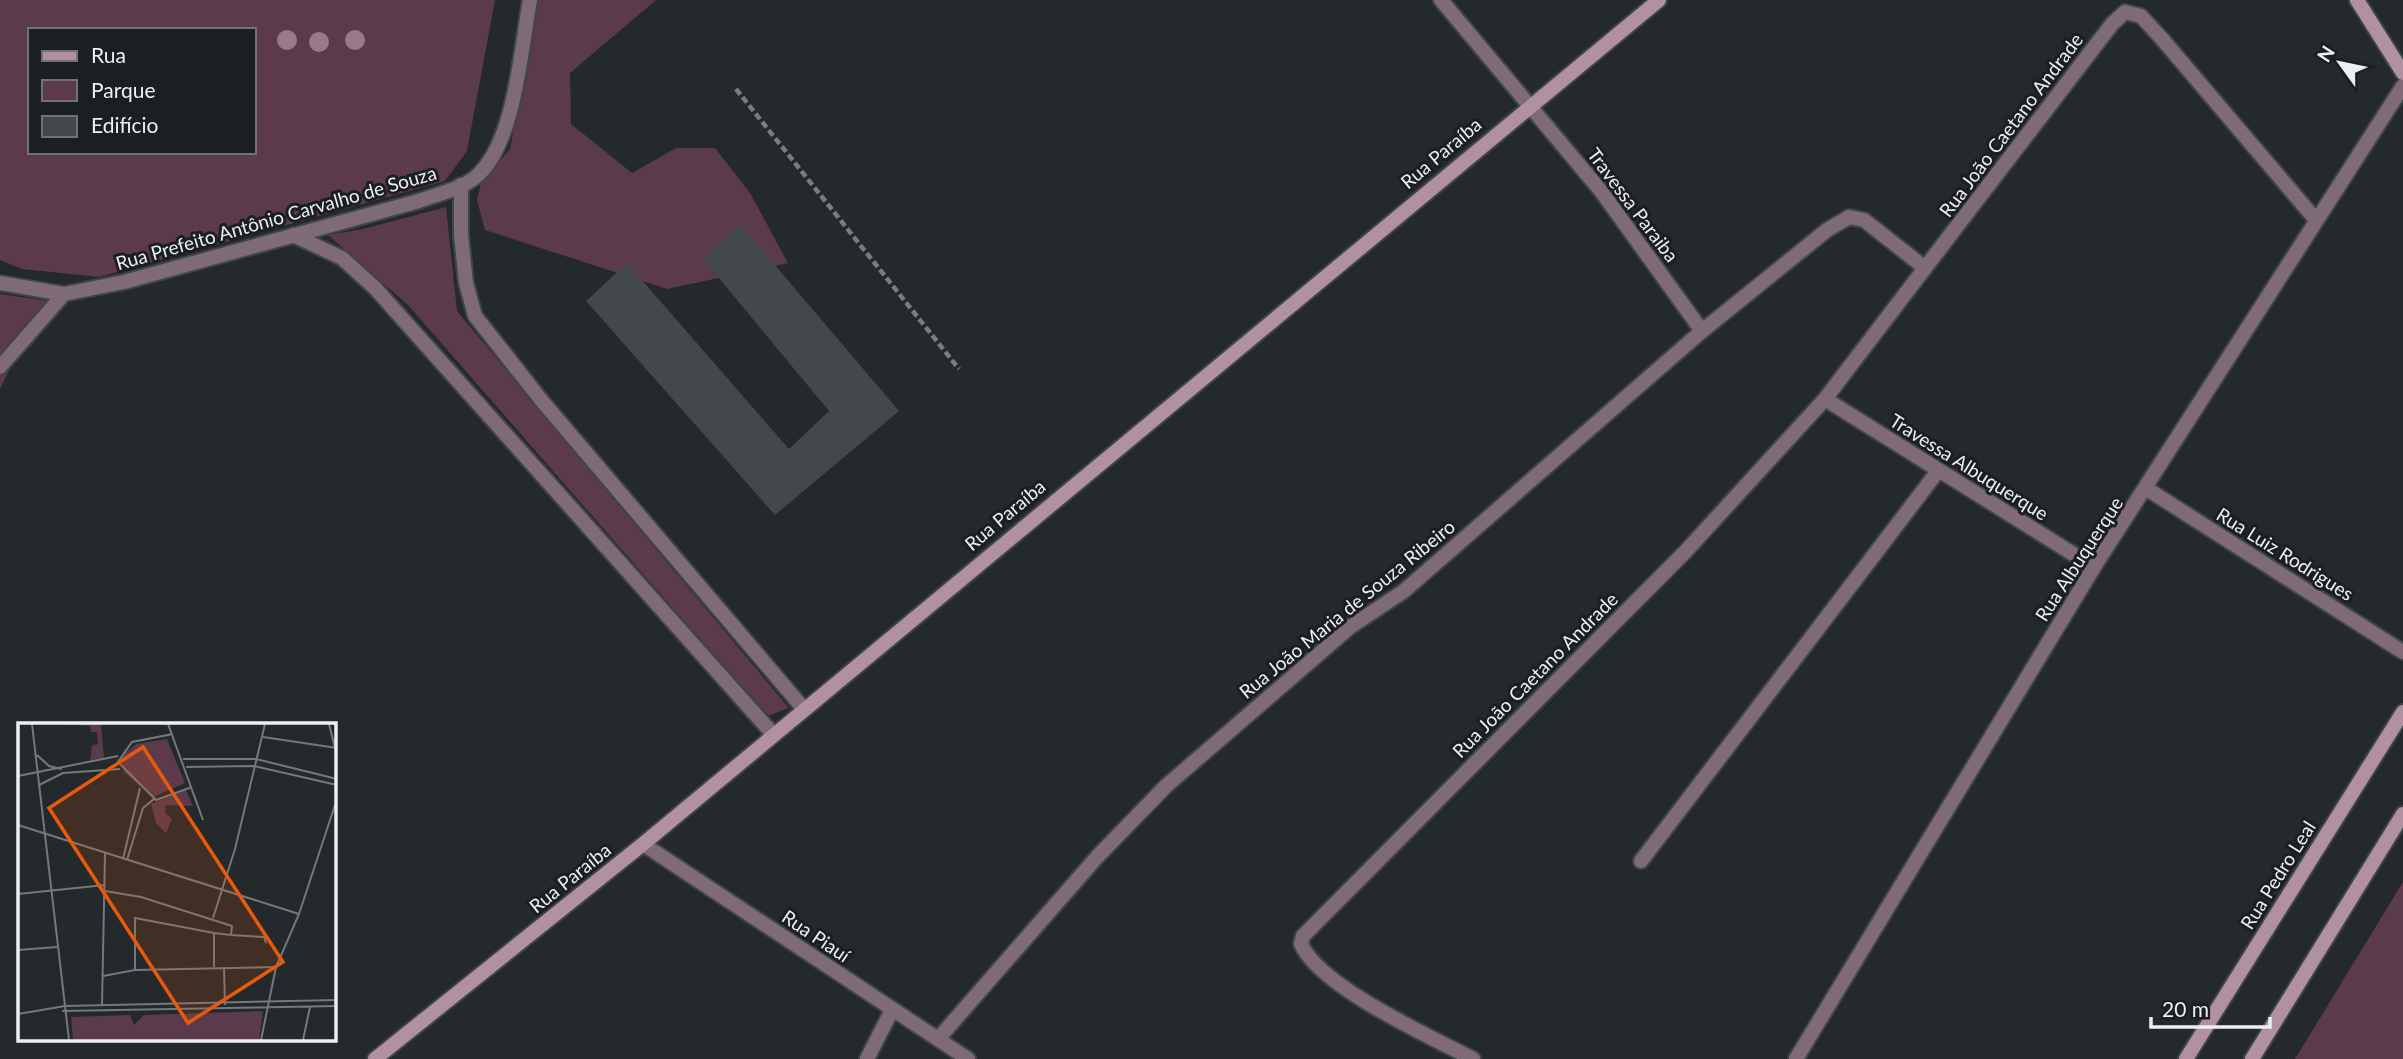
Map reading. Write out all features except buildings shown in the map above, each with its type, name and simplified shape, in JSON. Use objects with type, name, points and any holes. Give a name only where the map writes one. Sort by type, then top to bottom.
[{"type":"street","name":"Rua Prefeito Antônio Carvalho de Souza","points":[[0,283],[64,294],[124,282],[419,201],[461,185],[478,175],[503,140],[530,0]]},
{"type":"street","name":"Travessa Paraiba","points":[[1441,0],[1601,191],[1702,331]]},
{"type":"street","name":"Rua Paraíba","points":[[375,1059],[643,844],[803,708],[1659,0]]},
{"type":"street","points":[[2357,0],[2403,73]]},
{"type":"street","name":"Rua João Caetano Andrade","points":[[1472,1059],[1378,1009],[1318,968],[1304,953],[1301,944],[1303,936],[1686,551],[1825,399],[2112,24],[2125,12],[2141,16],[2316,220]]},
{"type":"street","name":"Rua Albuquerque","points":[[1796,1059],[2094,567],[2147,489],[2403,86]]},
{"type":"street","points":[[461,185],[461,235],[466,283],[475,316],[542,401],[803,708]]},
{"type":"street","name":"Rua João Maria de Souza Ribeiro","points":[[938,1039],[1097,857],[1166,786],[1350,627],[1404,591],[1702,331],[1812,241],[1837,222],[1857,216],[1925,268]]},
{"type":"street","points":[[293,235],[342,258],[375,288],[773,734]]},
{"type":"street","points":[[0,367],[64,294]]},
{"type":"street","name":"Travessa Albuquerque","points":[[1825,399],[2094,567]]},
{"type":"street","points":[[1641,861],[1938,471]]},
{"type":"street","name":"Rua Luiz Rodrigues","points":[[2147,489],[2403,652]]},
{"type":"street","name":"Rua Pedro Leal","points":[[2186,1059],[2403,712]]},
{"type":"street","points":[[2252,1059],[2403,814]]},
{"type":"street","name":"Rua Piauí","points":[[643,844],[968,1059]]},
{"type":"street","points":[[867,1059],[892,1010]]},
{"type":"path","points":[[736,89],[959,369]]},
{"type":"green space","points":[[0,0],[495,0],[467,151],[445,181],[99,277],[22,269],[0,260]]},
{"type":"green space","points":[[537,0],[656,0],[570,73],[571,124],[632,173],[676,148],[715,148],[750,193],[788,263],[667,289],[485,230],[477,200],[481,183],[510,149]]},
{"type":"green space","points":[[446,207],[457,311],[789,708],[767,716],[408,305],[328,235],[363,229]]},
{"type":"green space","points":[[0,294],[63,303],[15,358],[0,389]]},
{"type":"green space","points":[[2403,882],[2403,1059],[2295,1059]]}]
